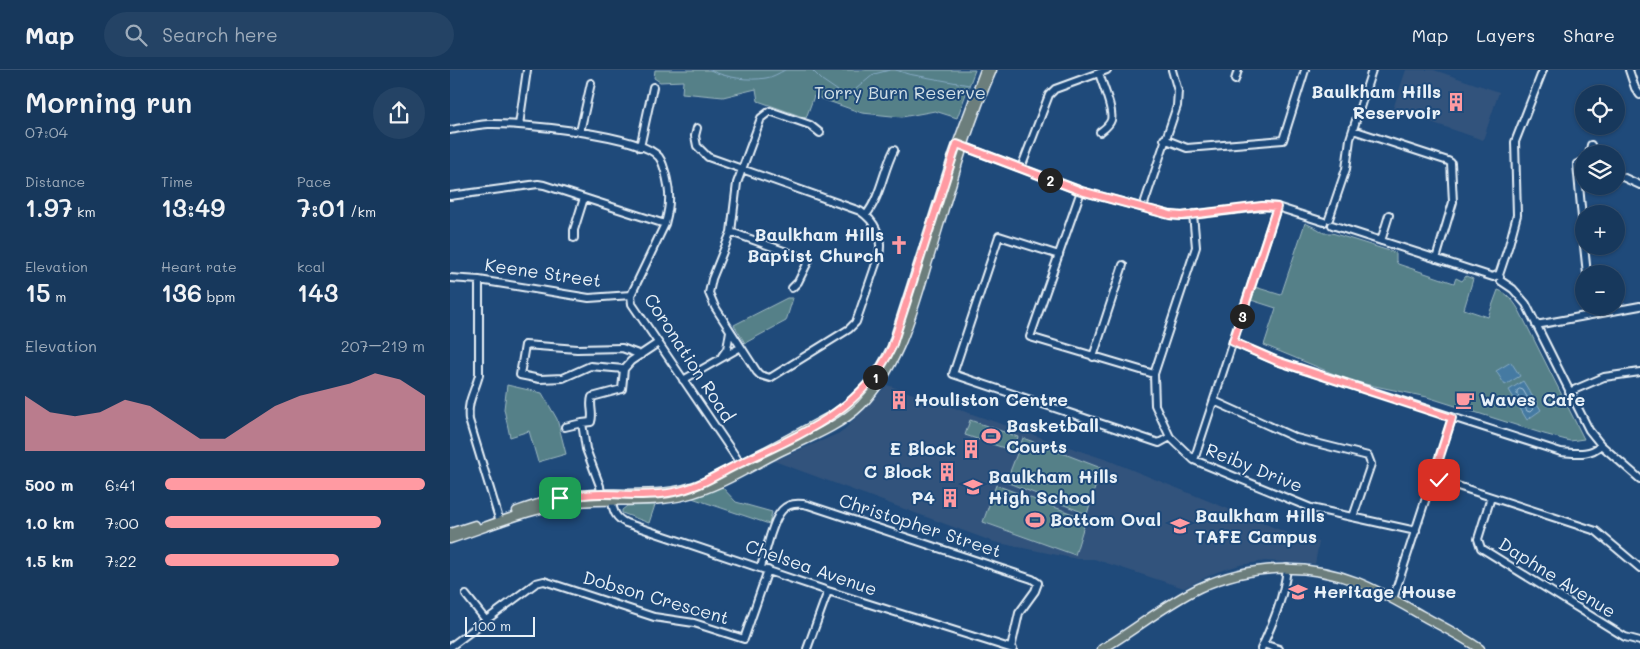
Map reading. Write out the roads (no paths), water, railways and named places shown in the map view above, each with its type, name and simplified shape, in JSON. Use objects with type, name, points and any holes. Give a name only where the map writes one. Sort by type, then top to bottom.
[{"type":"main road","points":[[450,533],[499,519],[576,502],[612,498],[652,500],[684,495],[712,486],[742,467],[845,418],[859,407],[886,374],[910,321],[985,70]]},
{"type":"main road","points":[[961,146],[992,70]]},
{"type":"main road","points":[[450,539],[555,499],[600,494],[612,498]]},
{"type":"main road","points":[[1102,649],[1198,588],[1247,572],[1287,568],[1319,571],[1341,576],[1367,586],[1480,649]]},
{"type":"street","points":[[519,126],[527,70]]},
{"type":"street","points":[[1021,168],[1049,95],[1086,73],[1099,73],[1107,70]]},
{"type":"street","points":[[1142,207],[1177,106],[1178,91],[1172,70]]},
{"type":"street","points":[[1235,80],[1238,70]]},
{"type":"street","points":[[1164,139],[1187,148],[1282,140],[1305,70]]},
{"type":"street","points":[[1328,222],[1346,169],[1353,130],[1372,70]]},
{"type":"street","points":[[1629,70],[1634,88],[1640,95]]},
{"type":"street","points":[[1497,278],[1517,215],[1515,142],[1541,71]]},
{"type":"street","points":[[1099,73],[1112,118],[1108,125],[1100,132]]},
{"type":"street","points":[[580,132],[591,83]]},
{"type":"street","points":[[640,147],[653,87]]},
{"type":"street","points":[[697,128],[696,142],[701,152],[708,157],[742,168],[860,211],[866,215],[876,228],[880,249],[859,316],[853,326],[770,378],[760,376],[715,308],[709,293],[712,279],[731,232],[737,183],[742,168],[761,118],[770,111],[810,125],[820,134]]},
{"type":"street","name":"Coronation Road","points":[[450,130],[486,124],[555,128],[610,137],[655,154],[661,161],[670,200],[666,224],[631,295],[632,304],[742,467]]},
{"type":"street","points":[[1353,130],[1451,163],[1453,202],[1436,259]]},
{"type":"street","points":[[961,146],[1081,191],[1170,215],[1262,206],[1277,207],[1497,278],[1510,286],[1522,299],[1586,425],[1602,445],[1640,479]]},
{"type":"street","points":[[866,215],[876,200],[894,150]]},
{"type":"street","points":[[1625,178],[1640,185]]},
{"type":"street","points":[[450,196],[538,184],[666,224]]},
{"type":"street","points":[[1081,191],[1030,337],[1154,374]]},
{"type":"street","points":[[574,238],[574,230],[584,198]]},
{"type":"street","points":[[1194,460],[1277,207]]},
{"type":"street","name":"Reiby Drive","points":[[1194,214],[1196,247],[1154,374],[1155,405],[1170,437],[1194,460],[1311,508],[1416,531]]},
{"type":"street","points":[[1381,241],[1389,215]]},
{"type":"street","points":[[731,232],[809,260],[798,282],[792,288]]},
{"type":"street","points":[[1059,255],[999,236],[953,374],[1159,443],[1170,437]]},
{"type":"street","points":[[1093,357],[1123,265]]},
{"type":"street","name":"Keene Street","points":[[450,278],[479,280],[589,298],[631,295]]},
{"type":"street","points":[[479,280],[479,375],[468,410],[469,420],[499,519]]},
{"type":"street","points":[[1625,307],[1640,306]]},
{"type":"street","points":[[1536,325],[1576,315]]},
{"type":"street","points":[[722,357],[727,349],[730,331]]},
{"type":"street","points":[[1233,342],[1277,361],[1561,452],[1589,453],[1597,450],[1602,445]]},
{"type":"street","points":[[565,427],[591,422],[590,403],[592,397],[622,389],[624,369],[631,361],[658,343]]},
{"type":"street","points":[[624,369],[590,366],[564,378],[540,379],[520,375],[525,345],[577,349],[622,348],[641,355]]},
{"type":"street","points":[[683,380],[741,347]]},
{"type":"street","points":[[1570,392],[1604,377],[1640,372]]},
{"type":"street","points":[[1214,401],[1296,438],[1369,457]]},
{"type":"street","points":[[1393,600],[1452,418]]},
{"type":"street","points":[[582,423],[586,449],[600,486],[600,494]]},
{"type":"street","points":[[1369,457],[1375,452]]},
{"type":"street","points":[[1353,517],[1371,464],[1369,457]]},
{"type":"street","points":[[1433,478],[1596,531],[1640,568]]},
{"type":"street","name":"Daphne Avenue","points":[[1491,497],[1478,539],[1481,548],[1625,637],[1640,641]]},
{"type":"street","name":"Chelsea Avenue","points":[[612,498],[616,516],[626,523],[760,567],[828,592],[1012,649]]},
{"type":"street","name":"Christopher Street","points":[[760,567],[778,514],[790,505],[801,503],[808,505],[1032,579],[1038,583],[1019,613],[1012,649]]},
{"type":"street","points":[[1279,649],[1262,646],[1277,612],[1287,568]]},
{"type":"street","name":"Dobson Crescent","points":[[450,647],[485,619],[536,583],[544,581],[654,617],[694,623],[744,639],[768,570]]},
{"type":"street","points":[[808,649],[828,592]]},
{"type":"street","points":[[466,595],[485,619]]},
{"type":"water","points":[[1511,362],[1520,376],[1505,385],[1496,371]]},
{"type":"water","points":[[1523,381],[1541,410],[1527,420],[1509,390]]},
{"type":"waterway","points":[[710,70],[730,77],[752,79],[769,77],[785,70]]},
{"type":"waterway","points":[[812,70],[822,80],[844,95],[848,96],[851,93]]},
{"type":"waterway","points":[[856,89],[874,74],[890,70]]},
{"type":"waterway","points":[[896,70],[908,74],[969,85]]},
{"type":"place","name":"Baulkham Hills Reservoir","points":[[1456,102]]},
{"type":"place","name":"Baulkham Hills Baptist Church","points":[[899,245]]},
{"type":"place","name":"Houliston Centre","points":[[899,400]]},
{"type":"place","name":"Waves Cafe","points":[[1465,400]]},
{"type":"place","name":"Basketball Courts","points":[[991,436]]},
{"type":"place","name":"E Block","points":[[971,449]]},
{"type":"place","name":"C Block","points":[[947,472]]},
{"type":"place","name":"Baulkham Hills High School","points":[[973,487]]},
{"type":"place","name":"P4","points":[[950,498]]},
{"type":"place","name":"Bottom Oval","points":[[1035,520]]},
{"type":"place","name":"Baulkham Hills TAFE Campus","points":[[1180,526]]},
{"type":"place","name":"Heritage House","points":[[1298,592]]},
{"type":"park label","name":"Torry Burn Reserve","points":[[900,93]]}]
